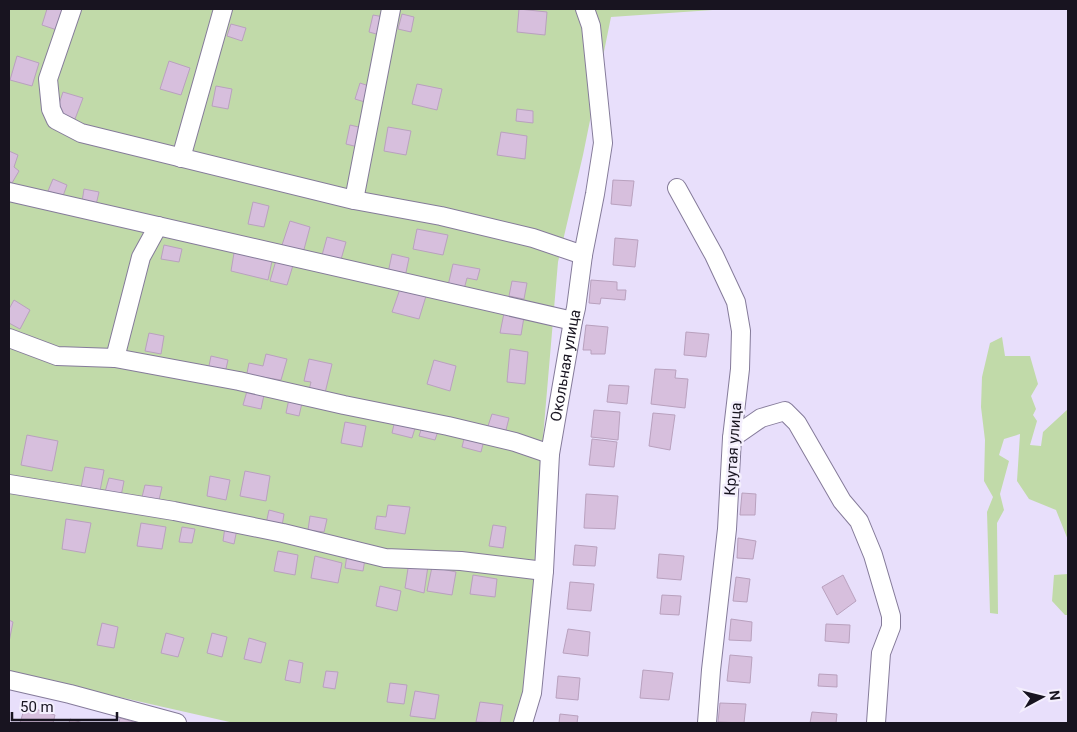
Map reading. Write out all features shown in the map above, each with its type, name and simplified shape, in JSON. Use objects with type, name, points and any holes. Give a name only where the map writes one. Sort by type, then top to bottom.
[{"type":"street","points":[[72,9],[48,80],[51,109],[56,120],[81,133],[354,200],[440,216],[533,238],[583,255]]},
{"type":"street","points":[[181,158],[223,9]]},
{"type":"street","points":[[354,200],[391,9]]},
{"type":"street","name":"Окольная улица","points":[[523,723],[532,693],[544,571],[550,454],[603,143],[591,26],[584,9]]},
{"type":"street","name":"Крутая улица","points":[[677,188],[714,255],[736,302],[741,331],[740,369],[732,438],[727,529],[707,723]]},
{"type":"street","points":[[9,192],[572,321]]},
{"type":"street","points":[[115,358],[141,257],[158,226]]},
{"type":"street","points":[[9,338],[57,356],[115,358],[239,381],[448,426],[515,442],[550,454]]},
{"type":"street","points":[[732,438],[761,418],[785,411],[797,423],[842,502],[859,520],[873,555],[891,616],[891,627],[881,653],[876,723]]},
{"type":"street","points":[[9,484],[183,513],[283,533],[385,558],[461,561],[544,571]]},
{"type":"street","points":[[9,680],[70,694],[177,723]]},
{"type":"green space","points":[[9,9],[727,9],[611,17],[583,155],[558,262],[541,461],[532,657],[516,723],[234,723],[9,672]]},
{"type":"green space","points":[[1002,337],[1005,356],[1030,356],[1038,384],[1031,396],[1036,409],[1033,415],[1037,421],[1030,445],[1041,446],[1043,432],[1068,409],[1068,540],[1056,510],[1029,499],[1017,481],[1020,434],[1004,439],[999,455],[1009,461],[1000,494],[1004,510],[997,523],[998,614],[990,613],[987,512],[993,497],[984,481],[985,440],[981,407],[982,377],[990,343]]},
{"type":"green space","points":[[1068,574],[1068,615],[1065,615],[1052,601],[1054,575]]},
{"type":"building","points":[[47,9],[64,9],[57,30],[42,25]]},
{"type":"building","points":[[519,9],[547,12],[545,35],[517,32]]},
{"type":"building","points":[[402,14],[414,17],[411,32],[398,29]]},
{"type":"building","points":[[373,15],[384,17],[380,35],[369,32]]},
{"type":"building","points":[[231,24],[246,28],[242,41],[227,36]]},
{"type":"building","points":[[17,56],[39,63],[32,86],[10,80]]},
{"type":"building","points":[[169,61],[190,68],[181,95],[160,89]]},
{"type":"building","points":[[360,83],[372,87],[368,103],[355,99]]},
{"type":"building","points":[[417,84],[442,89],[437,110],[412,104]]},
{"type":"building","points":[[216,86],[232,89],[228,109],[212,106]]},
{"type":"building","points":[[63,92],[83,98],[75,119],[56,113]]},
{"type":"building","points":[[517,109],[533,111],[533,123],[516,121]]},
{"type":"building","points":[[350,125],[363,128],[358,147],[346,144]]},
{"type":"building","points":[[388,127],[411,131],[406,155],[384,151]]},
{"type":"building","points":[[501,132],[527,136],[525,159],[497,155]]},
{"type":"building","points":[[9,151],[18,155],[14,167],[19,171],[12,183],[9,181]]},
{"type":"building","points":[[53,179],[67,185],[63,196],[48,191]]},
{"type":"building","points":[[613,180],[634,181],[631,206],[611,204]]},
{"type":"building","points":[[84,189],[99,192],[96,205],[82,202]]},
{"type":"building","points":[[253,202],[269,206],[264,227],[248,224]]},
{"type":"building","points":[[290,221],[310,227],[303,253],[281,248]]},
{"type":"building","points":[[417,229],[448,235],[443,255],[413,249]]},
{"type":"building","points":[[327,237],[346,242],[340,263],[321,259]]},
{"type":"building","points":[[615,238],[638,240],[635,267],[613,265]]},
{"type":"building","points":[[164,245],[182,249],[179,262],[161,259]]},
{"type":"building","points":[[235,247],[272,261],[268,280],[231,271]]},
{"type":"building","points":[[392,254],[409,258],[405,277],[388,273]]},
{"type":"building","points":[[277,257],[294,262],[287,285],[270,281]]},
{"type":"building","points":[[453,264],[480,269],[477,280],[467,278],[463,293],[447,290]]},
{"type":"building","points":[[591,280],[617,282],[617,290],[626,290],[625,300],[601,298],[600,304],[589,303]]},
{"type":"building","points":[[512,281],[527,283],[524,299],[509,296]]},
{"type":"building","points":[[400,289],[426,296],[419,319],[392,312]]},
{"type":"building","points":[[14,300],[30,310],[20,329],[9,323],[9,309]]},
{"type":"building","points":[[504,313],[524,317],[521,335],[500,333]]},
{"type":"building","points":[[586,325],[608,327],[605,354],[591,354],[591,350],[583,350]]},
{"type":"building","points":[[686,332],[709,334],[706,357],[684,355]]},
{"type":"building","points":[[149,333],[164,336],[161,354],[145,351]]},
{"type":"building","points":[[510,349],[528,352],[525,384],[507,382]]},
{"type":"building","points":[[266,354],[287,359],[281,380],[262,377],[261,382],[246,378],[249,363],[263,366]]},
{"type":"building","points":[[211,356],[228,360],[225,373],[208,371]]},
{"type":"building","points":[[309,359],[332,364],[325,393],[309,390],[311,382],[304,381]]},
{"type":"building","points":[[434,360],[456,366],[450,391],[427,384]]},
{"type":"building","points":[[655,369],[676,370],[675,378],[688,379],[685,408],[651,404]]},
{"type":"building","points":[[609,385],[629,386],[627,404],[607,402]]},
{"type":"building","points":[[247,391],[264,395],[261,409],[243,405]]},
{"type":"building","points":[[289,399],[302,403],[299,416],[286,413]]},
{"type":"building","points":[[594,410],[620,412],[618,440],[591,437]]},
{"type":"building","points":[[653,413],[675,415],[670,450],[649,446]]},
{"type":"building","points":[[492,414],[509,418],[505,434],[487,429]]},
{"type":"building","points":[[395,420],[416,425],[412,438],[392,433]]},
{"type":"building","points":[[345,422],[366,426],[362,447],[341,443]]},
{"type":"building","points":[[422,427],[438,431],[435,440],[419,436]]},
{"type":"building","points":[[27,435],[58,441],[52,471],[21,465]]},
{"type":"building","points":[[465,435],[484,440],[481,452],[462,447]]},
{"type":"building","points":[[592,439],[617,442],[614,467],[589,465]]},
{"type":"building","points":[[85,467],[104,470],[100,491],[81,488]]},
{"type":"building","points":[[245,471],[270,476],[266,501],[240,496]]},
{"type":"building","points":[[210,476],[230,480],[226,500],[207,496]]},
{"type":"building","points":[[109,478],[124,481],[121,496],[105,492]]},
{"type":"building","points":[[145,485],[162,487],[159,500],[142,497]]},
{"type":"building","points":[[742,493],[756,494],[755,515],[740,515]]},
{"type":"building","points":[[586,494],[618,496],[615,529],[584,528]]},
{"type":"building","points":[[388,505],[410,507],[405,534],[375,529],[377,516],[386,517]]},
{"type":"building","points":[[269,510],[284,514],[282,526],[266,524]]},
{"type":"building","points":[[310,516],[327,519],[324,532],[308,530]]},
{"type":"building","points":[[66,519],[91,523],[85,553],[62,549]]},
{"type":"building","points":[[141,523],[166,527],[162,549],[137,546]]},
{"type":"building","points":[[493,525],[506,527],[503,548],[489,546]]},
{"type":"building","points":[[182,527],[195,529],[192,543],[179,542]]},
{"type":"building","points":[[225,527],[237,529],[234,544],[223,541]]},
{"type":"building","points":[[738,538],[756,541],[753,559],[737,558]]},
{"type":"building","points":[[575,545],[597,547],[595,566],[573,565]]},
{"type":"building","points":[[278,551],[298,555],[295,575],[274,571]]},
{"type":"building","points":[[659,554],[684,556],[681,580],[657,578]]},
{"type":"building","points":[[347,555],[365,559],[363,571],[345,568]]},
{"type":"building","points":[[315,556],[342,563],[338,583],[311,578]]},
{"type":"building","points":[[409,562],[428,566],[424,593],[405,588]]},
{"type":"building","points":[[432,567],[456,572],[452,595],[427,591]]},
{"type":"building","points":[[473,575],[497,579],[495,597],[470,594]]},
{"type":"building","points":[[843,575],[856,601],[837,615],[822,587]]},
{"type":"building","points":[[736,577],[750,579],[747,602],[733,601]]},
{"type":"building","points":[[570,582],[594,584],[591,611],[567,609]]},
{"type":"building","points":[[380,586],[401,591],[397,611],[376,606]]},
{"type":"building","points":[[662,595],[681,596],[679,615],[660,614]]},
{"type":"building","points":[[731,619],[752,622],[751,641],[729,640]]},
{"type":"building","points":[[9,620],[13,622],[9,642]]},
{"type":"building","points":[[102,623],[118,627],[114,648],[97,645]]},
{"type":"building","points":[[826,624],[850,625],[849,643],[825,641]]},
{"type":"building","points":[[568,629],[590,632],[588,656],[563,653]]},
{"type":"building","points":[[166,633],[184,638],[178,657],[161,653]]},
{"type":"building","points":[[212,633],[227,637],[222,657],[207,653]]},
{"type":"building","points":[[249,638],[266,643],[261,663],[244,659]]},
{"type":"building","points":[[730,655],[752,657],[750,683],[727,681]]},
{"type":"building","points":[[289,660],[303,663],[300,683],[285,680]]},
{"type":"building","points":[[643,670],[673,673],[669,700],[640,698]]},
{"type":"building","points":[[326,671],[338,672],[335,689],[323,687]]},
{"type":"building","points":[[819,674],[837,675],[837,687],[818,686]]},
{"type":"building","points":[[558,676],[580,678],[578,700],[556,698]]},
{"type":"building","points":[[390,683],[407,685],[404,704],[387,702]]},
{"type":"building","points":[[415,691],[439,695],[435,719],[410,716]]},
{"type":"building","points":[[480,702],[503,705],[500,723],[476,722]]},
{"type":"building","points":[[720,703],[746,704],[744,723],[718,722]]},
{"type":"building","points":[[25,706],[55,715],[53,723],[20,723]]},
{"type":"building","points":[[812,712],[837,714],[836,723],[810,723]]},
{"type":"building","points":[[560,714],[578,716],[577,723],[559,723]]},
{"type":"building","points":[[120,718],[134,722],[134,723],[119,723]]},
{"type":"building","points":[[70,719],[83,723],[69,723]]}]
